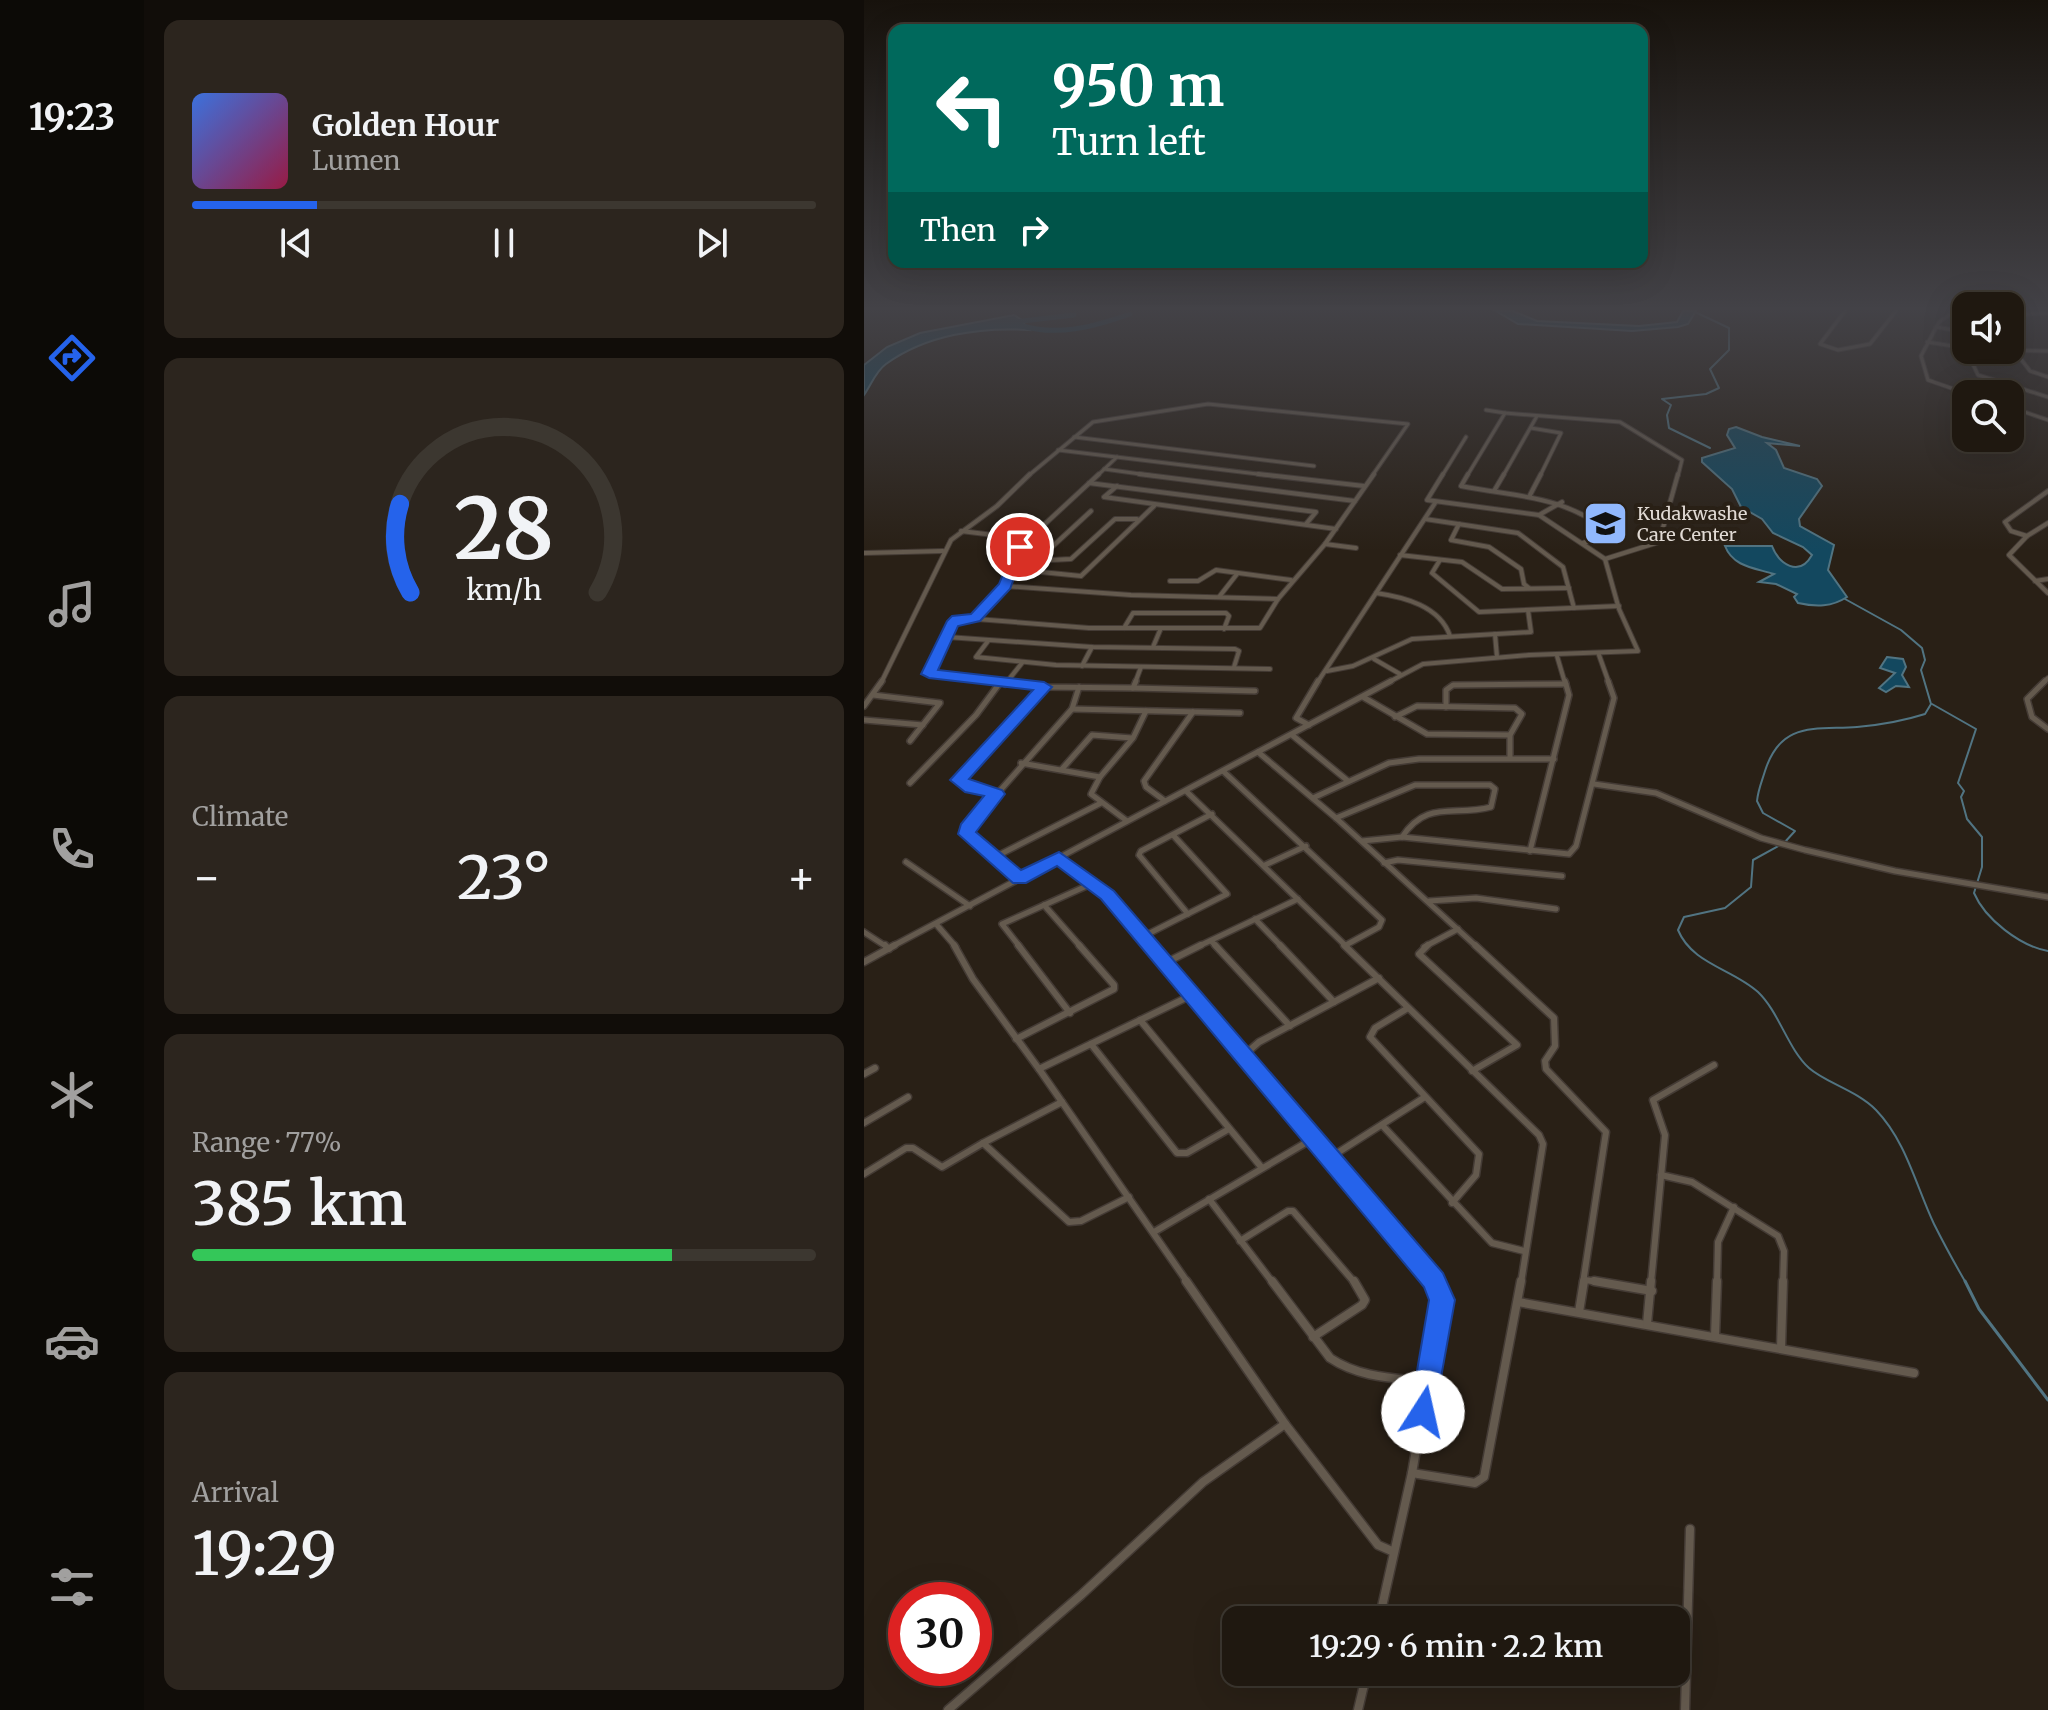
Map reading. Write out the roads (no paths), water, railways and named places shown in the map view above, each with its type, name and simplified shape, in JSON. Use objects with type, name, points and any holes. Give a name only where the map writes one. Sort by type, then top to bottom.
[{"type":"street","points":[[2028,391],[2048,397]]},
{"type":"street","points":[[864,706],[883,680],[944,551],[961,531],[997,506],[1073,437],[1103,419],[1208,404],[1408,424],[1336,529],[1292,580],[1260,628],[1123,629],[957,619],[929,675],[1044,687],[1255,691]]},
{"type":"street","points":[[1486,410],[1622,423],[1682,460],[1659,542],[1605,559]]},
{"type":"street","points":[[2024,412],[2048,420]]},
{"type":"street","points":[[1505,413],[1460,485],[1562,502],[1578,509],[1612,533],[1582,543]]},
{"type":"street","points":[[1494,492],[1537,416]]},
{"type":"street","points":[[1530,495],[1561,433],[1531,428]]},
{"type":"street","points":[[1073,437],[1314,466]]},
{"type":"street","points":[[864,962],[1363,697],[1400,674],[1428,663],[1638,651],[1619,606],[1605,559],[1539,515],[1427,500],[1466,437]]},
{"type":"street","points":[[1058,450],[1365,486]]},
{"type":"street","points":[[1213,468],[1224,455]]},
{"type":"street","points":[[975,618],[1005,586],[1012,562],[1027,539],[1117,457]]},
{"type":"street","points":[[1104,469],[1355,501]]},
{"type":"street","points":[[1229,485],[1240,472]]},
{"type":"street","points":[[1166,492],[1181,479]]},
{"type":"street","points":[[1089,483],[1316,512],[1306,525]]},
{"type":"street","points":[[1117,486],[1104,497],[1336,529]]},
{"type":"street","points":[[1249,502],[1259,489]]},
{"type":"street","points":[[2027,536],[2011,531],[2005,522],[2048,491]]},
{"type":"street","points":[[1539,515],[1562,502]]},
{"type":"street","points":[[1309,725],[1296,718],[1298,712],[1435,503]]},
{"type":"street","points":[[1042,561],[1041,572],[1081,576],[1154,506]]},
{"type":"street","points":[[1020,547],[1053,546],[1091,511]]},
{"type":"street","points":[[1012,562],[1071,559],[1115,519],[1138,519]]},
{"type":"street","points":[[1425,519],[1518,533],[1559,563],[1574,608]]},
{"type":"street","points":[[2048,523],[2027,536],[2009,557],[2048,593]]},
{"type":"street","points":[[1459,524],[1451,540],[1491,548],[1521,569],[1524,584],[1530,589]]},
{"type":"street","points":[[961,531],[1027,539]]},
{"type":"street","points":[[1325,544],[1356,548]]},
{"type":"street","points":[[864,553],[944,551]]},
{"type":"street","points":[[1400,555],[1462,562],[1497,587],[1569,588]]},
{"type":"street","points":[[1440,560],[1432,573],[1479,612],[1619,606]]},
{"type":"street","points":[[1170,581],[1198,581],[1214,570],[1292,580]]},
{"type":"street","points":[[1219,597],[1238,573]]},
{"type":"street","points":[[2035,581],[2048,579]]},
{"type":"street","points":[[1005,586],[1278,599]]},
{"type":"street","points":[[1376,593],[1413,599],[1447,627],[1450,636]]},
{"type":"street","points":[[1184,611],[1188,596]]},
{"type":"street","points":[[1326,671],[1349,669],[1373,659],[1399,642],[1531,632],[1528,610]]},
{"type":"street","points":[[1123,629],[1133,613],[1184,611],[1226,613],[1229,616],[1224,629]]},
{"type":"street","points":[[1153,647],[1161,628]]},
{"type":"street","points":[[1495,634],[1497,657]]},
{"type":"street","points":[[947,637],[1092,647],[1235,649],[1239,651],[1234,667]]},
{"type":"street","points":[[988,641],[976,657],[1082,666],[1270,669]]},
{"type":"street","points":[[1082,666],[1092,647]]},
{"type":"street","points":[[1361,842],[1378,837],[1402,837],[1569,854],[1576,846],[1594,784],[1614,698],[1599,655]]},
{"type":"street","points":[[1530,851],[1569,695],[1557,656]]},
{"type":"street","points":[[1373,659],[1400,674]]},
{"type":"street","points":[[910,783],[1022,663]]},
{"type":"street","points":[[1133,688],[1141,667]]},
{"type":"street","points":[[2048,678],[2027,699],[2032,717],[2048,729]]},
{"type":"street","points":[[1446,707],[1446,690],[1453,685],[1566,684]]},
{"type":"street","points":[[996,794],[971,788],[958,780],[1044,687]]},
{"type":"street","points":[[1019,879],[971,838],[966,830],[1021,763],[1072,709],[1079,687]]},
{"type":"street","points":[[872,695],[940,703],[910,741]]},
{"type":"street","points":[[1363,697],[1431,735],[1510,735]]},
{"type":"street","points":[[1395,717],[1414,706],[1515,708],[1522,714],[1510,735],[1510,758]]},
{"type":"street","points":[[1072,709],[1240,713]]},
{"type":"street","points":[[1127,821],[1101,803],[1090,790],[1133,738],[1146,711]]},
{"type":"street","points":[[1165,801],[1146,787],[1144,781],[1194,712]]},
{"type":"street","points":[[864,720],[924,725]]},
{"type":"street","points":[[1061,769],[1092,735],[1133,738]]},
{"type":"street","points":[[1292,735],[1348,781]]},
{"type":"street","points":[[1258,752],[1336,818],[1554,1018],[1555,1046],[1545,1061],[1546,1069],[1606,1132],[1579,1312]]},
{"type":"street","points":[[1313,798],[1385,764],[1413,760],[1554,759]]},
{"type":"street","points":[[1021,763],[1100,777]]},
{"type":"street","points":[[1223,771],[1382,920],[1379,927],[1346,945]]},
{"type":"street","points":[[1594,784],[1656,793],[1763,839],[1805,850],[1895,871],[2048,897]]},
{"type":"street","points":[[1336,818],[1415,785],[1490,785],[1495,789],[1491,807],[1477,813],[1422,813],[1409,824],[1402,837]]},
{"type":"street","points":[[1186,791],[1539,1135],[1543,1144],[1518,1302],[1484,1477],[1475,1483],[1412,1473]]},
{"type":"street","points":[[995,857],[1101,803]]},
{"type":"street","points":[[1188,914],[1139,860],[1141,851],[1212,814]]},
{"type":"street","points":[[1144,936],[1227,894],[1173,835]]},
{"type":"street","points":[[1265,865],[1306,846]]},
{"type":"street","points":[[1059,858],[1107,895],[1167,962],[1439,1288],[1442,1300],[1429,1382],[1382,1606]]},
{"type":"street","points":[[1384,864],[1398,860],[1562,876]]},
{"type":"street","points":[[906,862],[970,906]]},
{"type":"street","points":[[1070,1013],[1002,926],[1091,884]]},
{"type":"street","points":[[1428,901],[1445,897],[1467,898],[1556,909]]},
{"type":"street","points":[[1167,962],[1298,899]]},
{"type":"street","points":[[1016,1039],[1114,989],[1114,985],[1044,905]]},
{"type":"street","points":[[1255,919],[1334,1002]]},
{"type":"street","points":[[936,924],[960,952],[973,979],[1154,1232],[1285,1424],[1378,1545],[1394,1552]]},
{"type":"street","points":[[1458,929],[1421,949],[1419,954],[1517,1045],[1472,1071]]},
{"type":"street","points":[[864,932],[889,949]]},
{"type":"street","points":[[1211,941],[1290,1026]]},
{"type":"street","points":[[1243,1056],[1259,1042],[1379,978]]},
{"type":"street","points":[[1039,1069],[1192,995]]},
{"type":"street","points":[[1408,1008],[1375,1028],[1370,1037],[1475,1149],[1481,1160],[1475,1179],[1452,1203]]},
{"type":"street","points":[[1140,1020],[1262,1168]]},
{"type":"street","points":[[1091,1044],[1177,1153],[1187,1153],[1229,1129]]},
{"type":"street","points":[[1647,1324],[1665,1135],[1653,1100],[1714,1065]]},
{"type":"street","points":[[864,1074],[875,1068]]},
{"type":"street","points":[[864,1123],[908,1097]]},
{"type":"street","points":[[1331,1157],[1425,1097]]},
{"type":"street","points":[[864,1174],[906,1148],[913,1148],[942,1167],[1062,1102]]},
{"type":"street","points":[[1382,1125],[1452,1203],[1495,1245],[1524,1251]]},
{"type":"street","points":[[1154,1232],[1314,1138]]},
{"type":"street","points":[[983,1143],[1069,1222],[1081,1221],[1129,1197]]},
{"type":"street","points":[[1661,1175],[1692,1182],[1771,1231],[1782,1243],[1781,1348]]},
{"type":"street","points":[[1209,1199],[1330,1358],[1347,1369],[1366,1374],[1429,1382]]},
{"type":"street","points":[[1715,1336],[1718,1242],[1734,1207]]},
{"type":"street","points":[[1240,1241],[1288,1211],[1293,1211],[1360,1289],[1365,1300],[1362,1305],[1313,1337]]},
{"type":"street","points":[[1585,1280],[1652,1291]]},
{"type":"street","points":[[1518,1302],[1914,1373]]},
{"type":"street","points":[[948,1710],[1081,1595],[1203,1482],[1285,1424]]},
{"type":"street","points":[[1685,1710],[1690,1529]]},
{"type":"street","points":[[1358,1710],[1364,1686]]},
{"type":"water","points":[[1736,427],[1800,446],[1767,443],[1776,450],[1784,468],[1817,479],[1822,486],[1799,519],[1800,526],[1834,545],[1828,570],[1847,597],[1824,605],[1798,603],[1794,597],[1797,594],[1776,584],[1759,582],[1774,574],[1745,566],[1729,553],[1725,546],[1772,546],[1784,563],[1795,567],[1807,562],[1812,555],[1803,547],[1773,533],[1762,519],[1741,507],[1732,489],[1702,462],[1702,458],[1735,448],[1727,435],[1729,429]]},
{"type":"water","points":[[1887,657],[1903,659],[1906,667],[1902,675],[1909,687],[1896,686],[1886,692],[1879,688],[1895,673],[1880,668]]},
{"type":"waterway","points":[[1710,448],[1669,428],[1667,415],[1671,405],[1662,399],[1713,391]]},
{"type":"waterway","points":[[1845,599],[1901,630],[1922,648],[1925,660],[1921,670],[1931,704],[1925,714],[1908,719],[1801,731],[1780,743],[1765,771],[1757,801],[1763,813],[1795,831],[1784,843],[1753,860],[1751,887],[1725,908],[1684,917],[1678,930],[1693,951],[1758,992],[1809,1068],[1868,1103],[1886,1122],[1903,1150],[1934,1224],[1966,1283]]},
{"type":"waterway","points":[[1932,704],[1976,729],[1958,783],[1964,791],[1961,797],[1967,819],[1982,837],[1982,867],[1974,893],[1986,912],[2005,930],[2026,943],[2048,951]]},
{"type":"waterway","points":[[1966,1283],[1979,1309],[2048,1400]]},
{"type":"place","name":"Kudakwashe Care Center","points":[[1606,524]]}]
